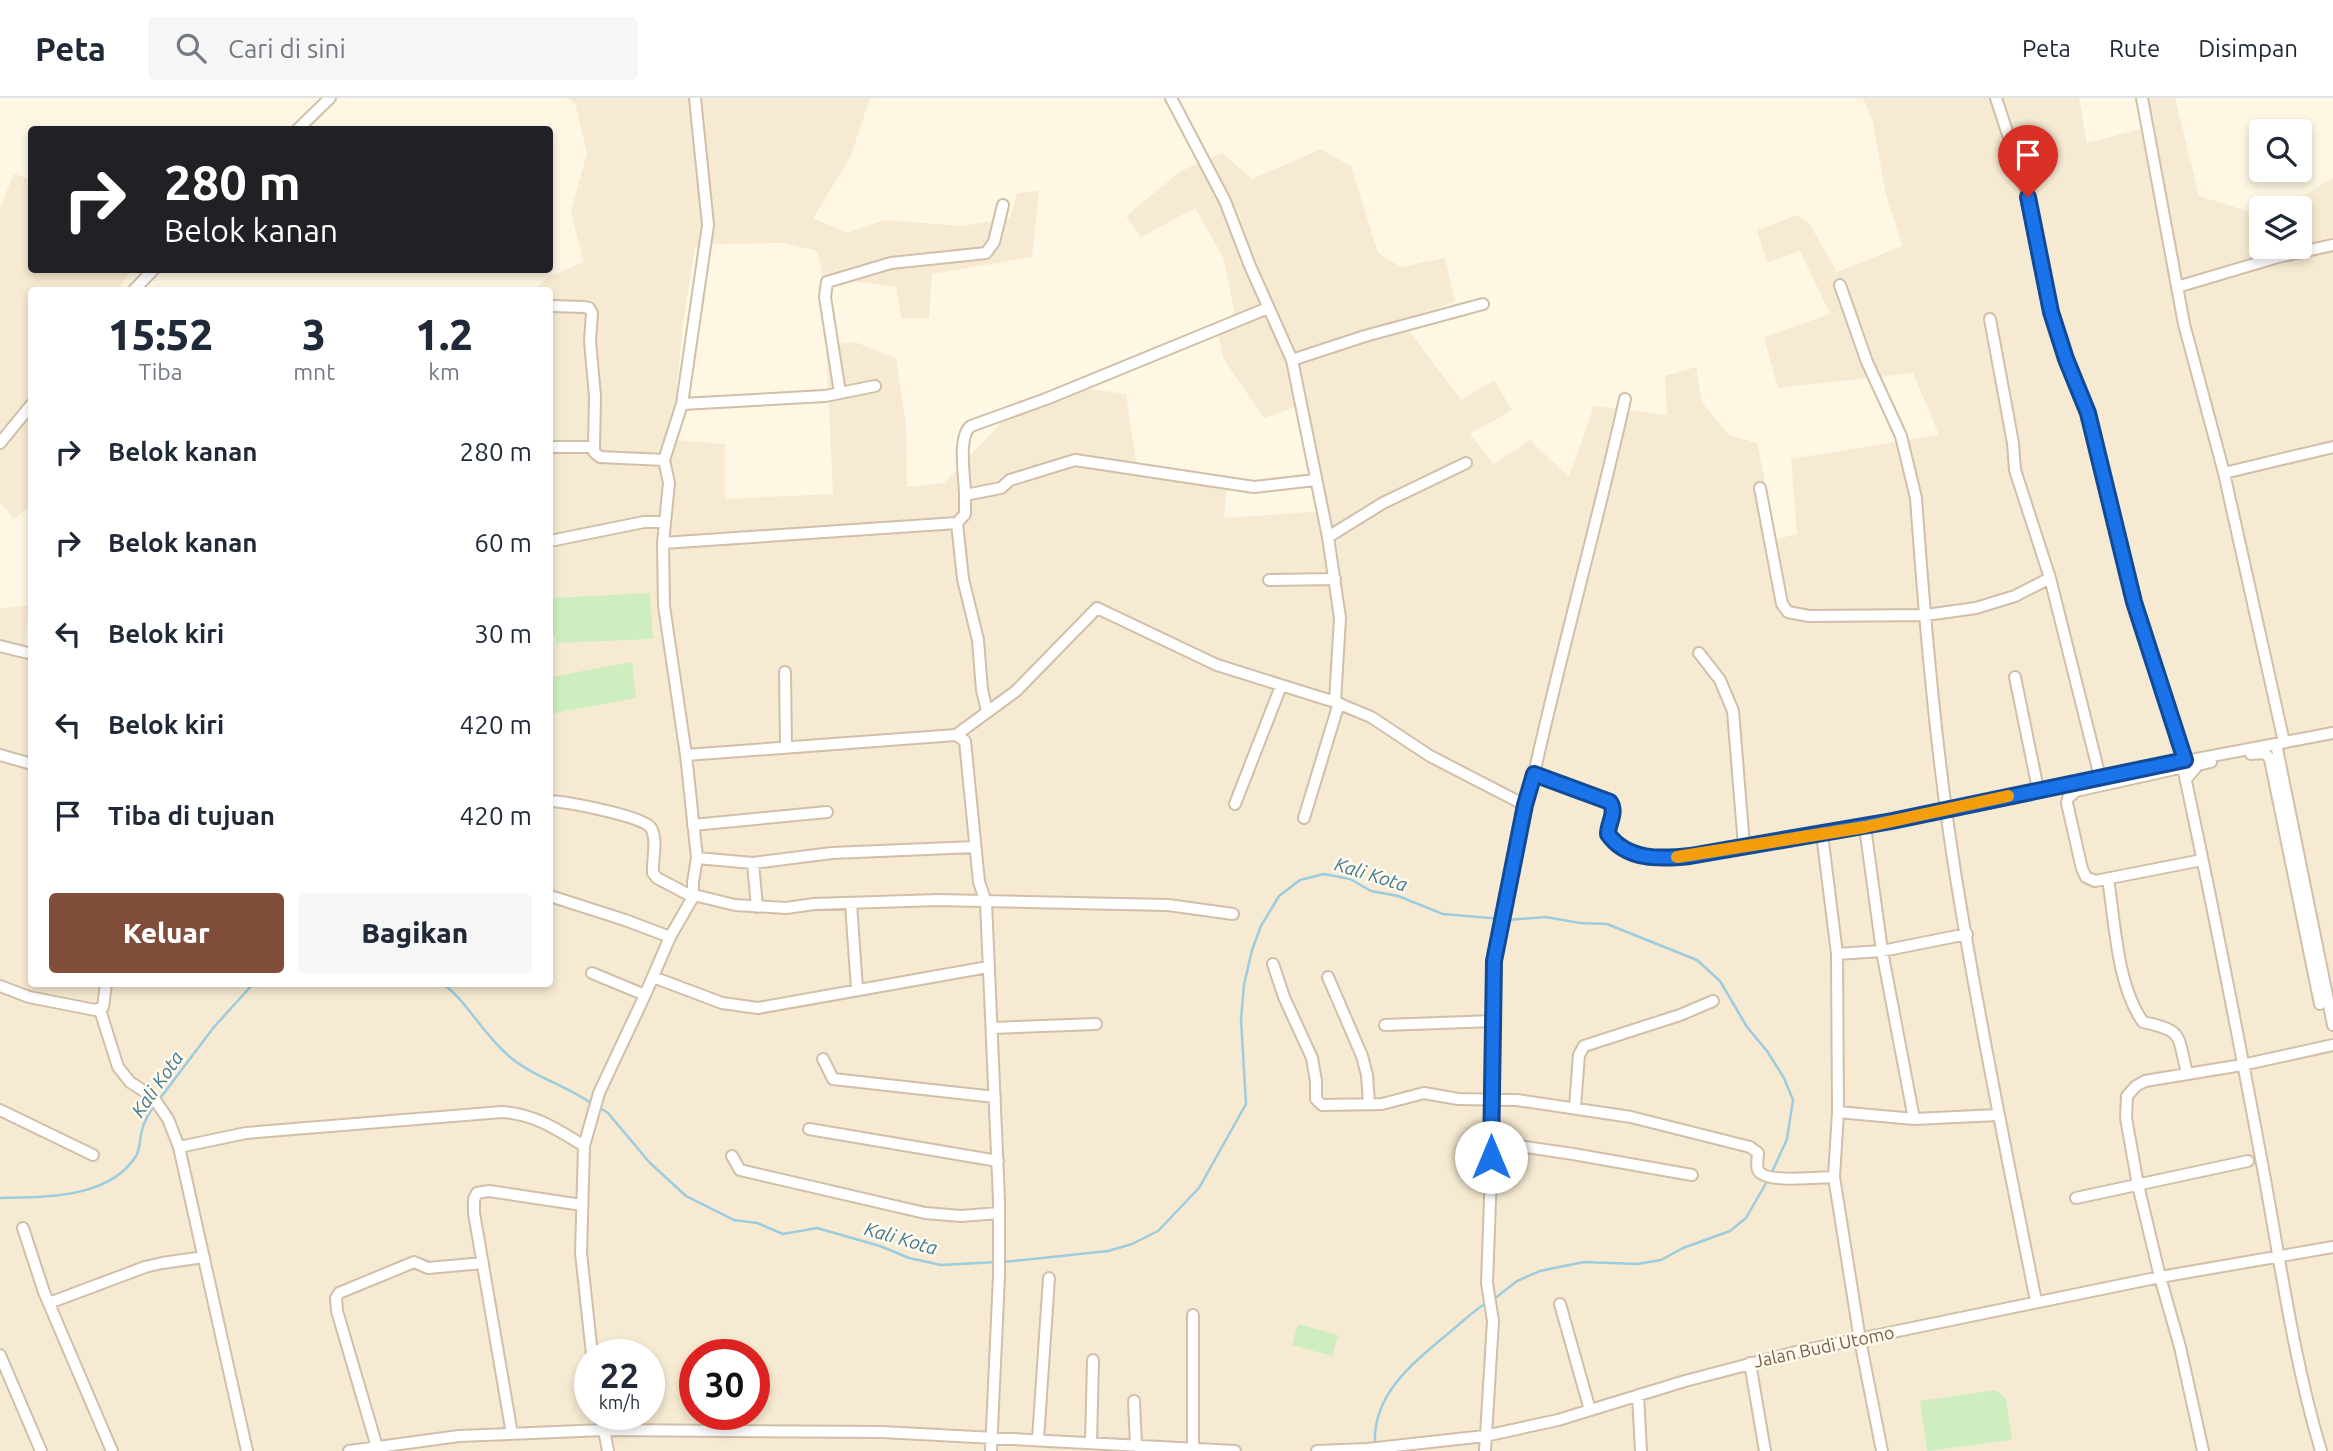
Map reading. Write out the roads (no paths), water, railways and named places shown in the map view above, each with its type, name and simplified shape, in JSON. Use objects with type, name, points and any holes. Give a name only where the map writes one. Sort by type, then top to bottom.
[{"type":"street","points":[[301,126],[330,98]]},
{"type":"street","points":[[590,1339],[581,1253],[584,1146],[599,1093],[646,995],[670,937],[693,897],[692,882],[697,858],[687,755],[664,606],[663,543],[669,483],[664,460],[682,404],[708,225],[695,98]]},
{"type":"street","points":[[1171,98],[1225,201],[1292,360],[1328,537],[1340,618],[1337,703],[1304,818]]},
{"type":"street","points":[[1996,98],[2028,197],[2051,312],[2088,413],[2134,602],[2185,760]]},
{"type":"street","points":[[2142,98],[2184,324],[2224,472],[2280,743],[2333,1025]]},
{"type":"street","points":[[840,393],[825,297],[827,282],[891,262],[986,253],[994,242],[1003,205]]},
{"type":"street","points":[[2177,287],[2278,257],[2333,245]]},
{"type":"street","points":[[137,287],[150,273]]},
{"type":"street","points":[[1840,285],[1867,362],[1906,452],[1916,498],[1947,811],[1998,1115],[2036,1301]]},
{"type":"street","points":[[1292,360],[1364,336],[1483,304]]},
{"type":"street","points":[[553,306],[584,307],[589,308],[592,313],[590,341],[595,396],[594,453],[600,457],[664,460]]},
{"type":"street","points":[[663,543],[957,523],[965,514],[963,434],[971,426],[1046,399],[1268,307]]},
{"type":"street","points":[[1990,319],[2013,443],[2015,470],[2050,578],[2100,777]]},
{"type":"street","points":[[682,404],[825,396],[875,386]]},
{"type":"street","points":[[1485,1451],[1492,1310],[1487,1292],[1492,1142],[1493,970],[1525,805],[1625,399]]},
{"type":"street","points":[[0,443],[28,409]]},
{"type":"street","points":[[553,447],[594,447]]},
{"type":"street","points":[[2224,472],[2333,447]]},
{"type":"street","points":[[965,495],[1000,488],[1010,480],[1075,460],[1254,487],[1315,480]]},
{"type":"street","points":[[1328,537],[1383,503],[1466,463]]},
{"type":"street","points":[[1760,488],[1782,604],[1788,612],[1809,616],[1926,615],[1976,608],[2015,596],[2050,578]]},
{"type":"street","points":[[553,540],[644,522],[664,522]]},
{"type":"street","points":[[957,523],[963,579],[978,639],[987,710]]},
{"type":"street","points":[[1269,580],[1335,579]]},
{"type":"street","points":[[957,735],[987,710],[1017,691],[1097,608],[1217,665],[1337,703],[1371,717],[1430,756],[1525,805]]},
{"type":"street","points":[[0,646],[28,653]]},
{"type":"street","points":[[1699,653],[1720,680],[1733,711],[1744,846]]},
{"type":"street","points":[[785,672],[786,747]]},
{"type":"street","points":[[2015,677],[2038,789]]},
{"type":"street","points":[[1235,804],[1281,686]]},
{"type":"street","points":[[1534,774],[1610,802],[1614,807],[1614,814],[1608,834],[1622,848],[1634,854],[1662,859],[1865,827],[2038,789],[2333,733]]},
{"type":"street","points":[[687,755],[957,735],[963,738],[979,882],[986,902],[998,1161],[999,1276],[991,1451]]},
{"type":"street","points":[[2186,779],[2198,765],[2265,753],[2270,759],[2319,1004]]},
{"type":"street","points":[[0,755],[28,763]]},
{"type":"street","points":[[2202,860],[2095,881],[2085,877],[2068,798],[2076,790],[2182,768],[2202,860],[2300,1370],[2321,1451]]},
{"type":"street","points":[[553,802],[620,814],[646,822],[653,834],[653,873],[657,878],[693,897],[735,905],[786,908],[814,904],[904,901],[1168,905],[1233,914]]},
{"type":"street","points":[[693,825],[827,811]]},
{"type":"street","points":[[1865,827],[1882,951],[1914,1119]]},
{"type":"street","points":[[1822,834],[1837,954],[1838,1112],[1835,1177],[1838,1211],[1882,1451]]},
{"type":"street","points":[[697,858],[753,863],[832,853],[975,848]]},
{"type":"street","points":[[753,863],[757,907]]},
{"type":"street","points":[[2108,879],[2124,978],[2134,1010],[2143,1022],[2169,1028],[2175,1033],[2187,1073]]},
{"type":"street","points":[[553,897],[670,937]]},
{"type":"street","points":[[851,904],[857,989]]},
{"type":"street","points":[[1837,954],[1882,951],[1967,934]]},
{"type":"street","points":[[1273,964],[1284,997],[1312,1058],[1316,1099],[1322,1105],[1395,1102],[1424,1093],[1443,1098],[1491,1098],[1575,1107],[1630,1117],[1750,1147],[1758,1153],[1758,1170],[1763,1174],[1779,1178],[1835,1177]]},
{"type":"street","points":[[653,977],[722,1003],[758,1009],[988,967]]},
{"type":"street","points":[[592,973],[646,995]]},
{"type":"street","points":[[1328,977],[1362,1056],[1367,1075],[1369,1103]]},
{"type":"street","points":[[0,986],[29,996],[100,1010]]},
{"type":"street","points":[[106,987],[104,1003],[100,1010],[118,1067],[130,1082],[153,1097],[165,1114],[180,1147],[247,1451]]},
{"type":"street","points":[[1575,1107],[1579,1055],[1584,1046],[1713,1001]]},
{"type":"street","points":[[1385,1025],[1493,1021]]},
{"type":"street","points":[[992,1028],[1096,1024]]},
{"type":"street","points":[[2203,1451],[2180,1347],[2138,1185],[2126,1118],[2127,1096],[2145,1081],[2242,1065],[2333,1045]]},
{"type":"street","points":[[823,1059],[833,1079],[995,1097]]},
{"type":"street","points":[[0,1110],[93,1155]]},
{"type":"street","points":[[180,1147],[246,1133],[502,1112],[530,1116],[584,1146]]},
{"type":"street","points":[[1838,1112],[1914,1119],[1998,1115]]},
{"type":"street","points":[[809,1129],[998,1161]]},
{"type":"street","points":[[1492,1142],[1692,1175]]},
{"type":"street","points":[[732,1156],[740,1170],[751,1175],[816,1187],[925,1213],[961,1216],[999,1213]]},
{"type":"street","points":[[2076,1198],[2248,1161]]},
{"type":"street","points":[[512,1434],[474,1213],[474,1199],[477,1193],[489,1191],[582,1205]]},
{"type":"street","points":[[23,1228],[49,1303],[112,1451]]},
{"type":"street","name":"Jalan Budi Utomo","points":[[1317,1451],[1367,1449],[1485,1436],[1537,1426],[1750,1363],[2160,1276],[2333,1247]]},
{"type":"street","points":[[49,1303],[145,1267],[204,1257]]},
{"type":"street","points":[[377,1447],[337,1311],[336,1298],[339,1293],[414,1262],[428,1268],[483,1263]]},
{"type":"street","points":[[1038,1439],[1049,1278]]},
{"type":"street","points":[[1560,1304],[1590,1410]]},
{"type":"street","points":[[1193,1449],[1194,1315]]},
{"type":"street","points":[[0,1355],[41,1451]]},
{"type":"street","points":[[1091,1443],[1093,1360]]},
{"type":"street","points":[[1750,1363],[1765,1451]]},
{"type":"street","points":[[1638,1395],[1641,1451]]},
{"type":"street","points":[[1134,1401],[1136,1446]]},
{"type":"street","points":[[604,1430],[608,1451]]},
{"type":"street","points":[[349,1451],[459,1436],[604,1430],[882,1432],[1235,1451]]},
{"type":"waterway","name":"Kali Kota","points":[[1003,1262],[1108,1251],[1132,1244],[1158,1231],[1199,1188],[1246,1104],[1241,1019],[1244,985],[1252,950],[1261,926],[1279,896],[1300,880],[1324,874],[1350,879],[1371,891],[1398,896],[1443,914],[1501,919]]},
{"type":"waterway","name":"Kali Kota","points":[[1507,920],[1546,917],[1607,924],[1697,960],[1720,981],[1747,1027],[1784,1078],[1793,1100],[1787,1139],[1772,1172]]},
{"type":"waterway","name":"Kali Kota","points":[[158,1101],[214,1027],[250,987]]},
{"type":"waterway","name":"Kali Kota","points":[[447,987],[510,1057],[591,1103]]},
{"type":"waterway","name":"Kali Kota","points":[[0,1198],[55,1196],[93,1188],[110,1181],[136,1156],[143,1127],[154,1106]]},
{"type":"waterway","name":"Kali Kota","points":[[600,1108],[608,1113],[650,1163],[686,1196],[734,1220],[757,1223],[783,1234],[817,1228],[880,1246],[909,1258],[941,1265],[997,1262]]},
{"type":"waterway","name":"Kali Kota","points":[[1494,1299],[1517,1281],[1540,1271],[1584,1262],[1637,1264],[1661,1260],[1683,1248],[1730,1231],[1746,1218],[1769,1178]]},
{"type":"waterway","name":"Kali Kota","points":[[1375,1444],[1381,1409],[1398,1380],[1423,1355],[1488,1302]]}]
